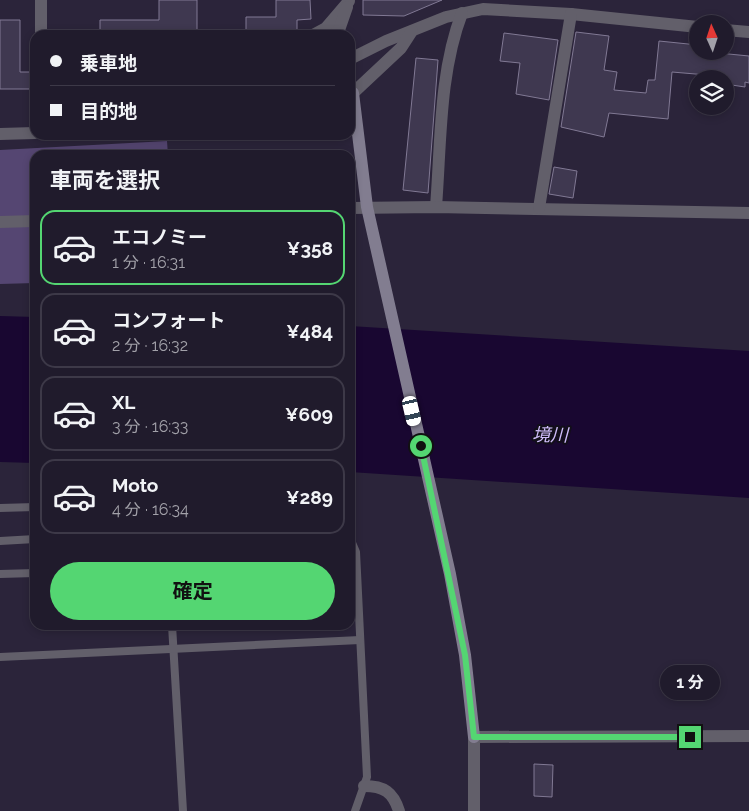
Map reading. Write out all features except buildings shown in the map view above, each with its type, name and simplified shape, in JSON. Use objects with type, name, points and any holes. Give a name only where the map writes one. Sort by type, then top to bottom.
[{"type":"street","points":[[41,0],[41,30]]},
{"type":"street","points":[[322,30],[349,1]]},
{"type":"street","points":[[340,30],[349,1]]},
{"type":"street","points":[[355,57],[412,31],[484,5],[689,26]]},
{"type":"street","points":[[436,207],[446,83],[456,30],[462,13]]},
{"type":"street","points":[[539,208],[571,14]]},
{"type":"street","points":[[355,90],[401,48],[412,31]]},
{"type":"street","points":[[734,31],[749,32]]},
{"type":"street","points":[[355,116],[367,207],[433,499],[465,655],[474,737],[474,811]]},
{"type":"street","points":[[0,134],[30,133]]},
{"type":"street","points":[[355,208],[539,208],[749,213]]},
{"type":"street","points":[[0,222],[30,221]]},
{"type":"street","points":[[474,737],[749,736]]},
{"type":"street","points":[[364,786],[377,786],[386,790],[396,801],[399,811]]},
{"type":"lane","points":[[0,508],[30,506]]},
{"type":"lane","points":[[0,541],[30,539]]},
{"type":"lane","points":[[355,550],[367,777],[355,811]]},
{"type":"lane","points":[[0,574],[30,573]]},
{"type":"lane","points":[[172,630],[183,811]]},
{"type":"lane","points":[[0,657],[360,640]]},
{"type":"shaded area","points":[[167,141],[168,150],[30,150],[30,283],[0,284],[0,150]]},
{"type":"water","points":[[0,316],[30,317],[30,463],[0,462]]},
{"type":"water","name":"境川","points":[[355,326],[749,351],[749,498],[355,472]]},
{"type":"route","points":[[421,446],[446,556],[465,655],[474,737],[690,737]]}]
